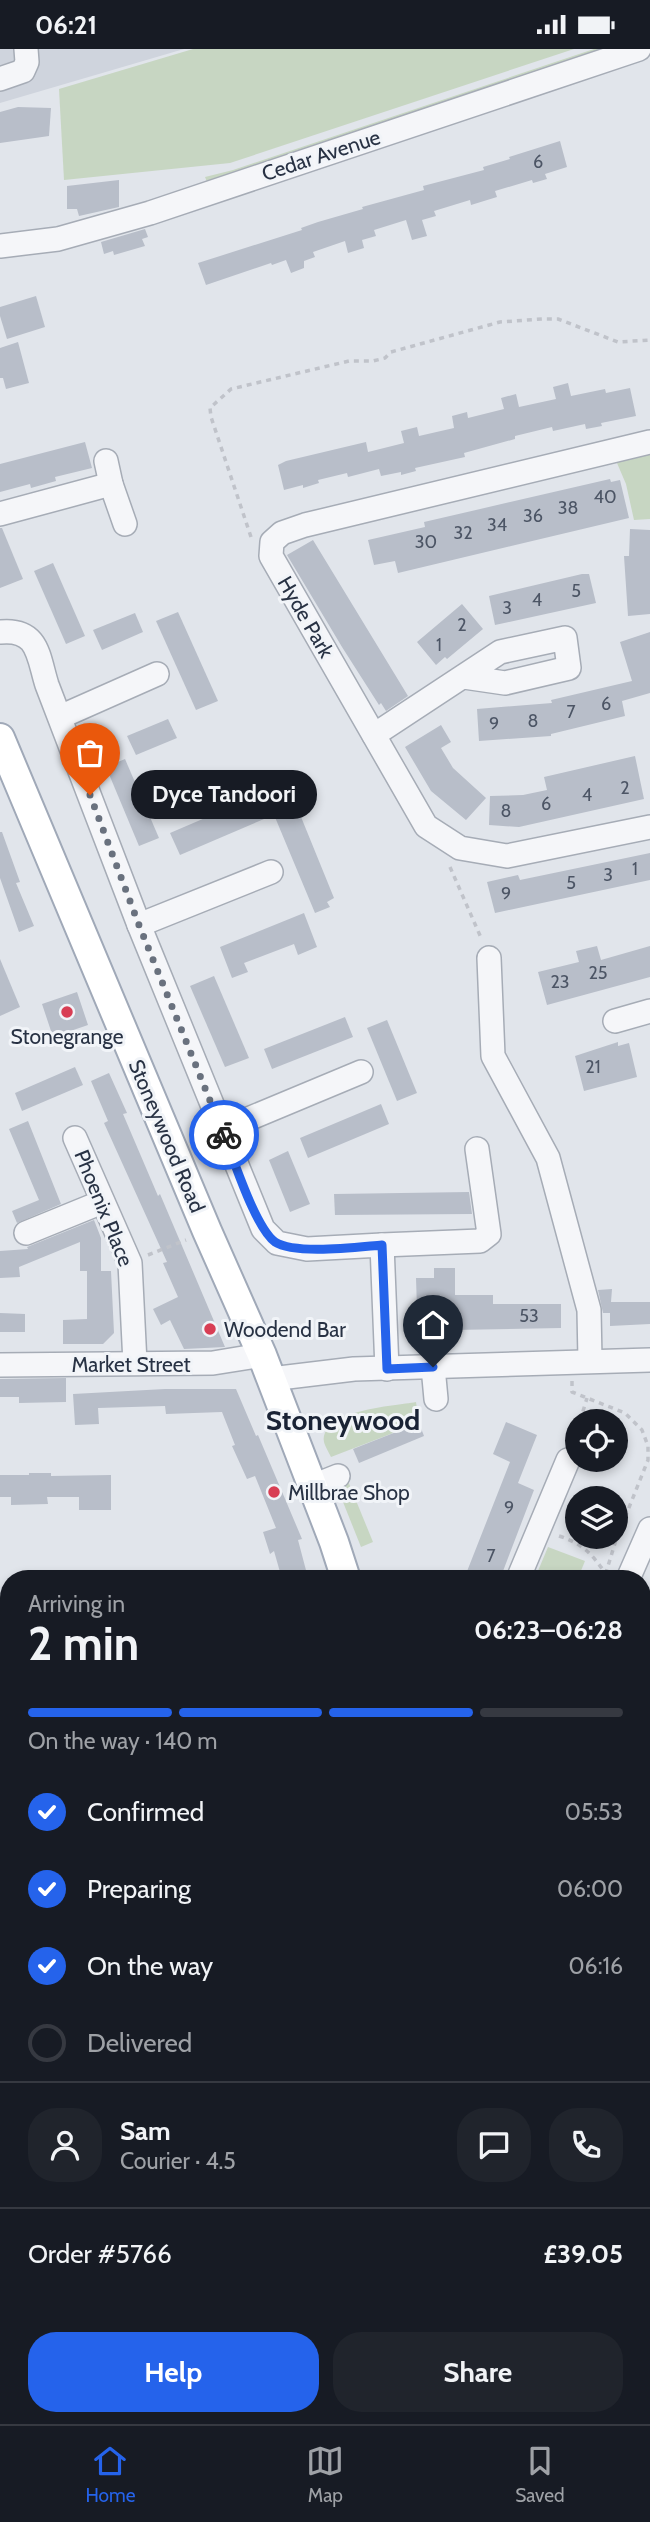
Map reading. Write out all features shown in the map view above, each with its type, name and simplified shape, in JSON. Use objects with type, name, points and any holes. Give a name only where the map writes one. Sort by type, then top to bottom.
[{"type":"main road","name":"Stoneywood Road","points":[[0,738],[207,1231],[267,1367],[325,1481],[344,1570]]},
{"type":"street","points":[[0,79],[23,71],[27,62],[26,49]]},
{"type":"street","name":"Cedar Avenue","points":[[0,246],[58,239],[150,213],[639,49]]},
{"type":"street","points":[[647,49],[650,56]]},
{"type":"street","name":"Hyde Park","points":[[650,442],[282,533],[272,543],[271,556],[426,827],[460,848],[507,856],[650,827]]},
{"type":"street","points":[[106,461],[125,524]]},
{"type":"street","points":[[0,515],[111,484]]},
{"type":"street","points":[[0,632],[14,631],[26,636],[36,647],[47,685],[139,925],[262,1229],[277,1243],[307,1249],[480,1241],[489,1234],[477,1149]]},
{"type":"street","points":[[60,717],[157,674]]},
{"type":"street","points":[[374,735],[464,677]]},
{"type":"street","points":[[139,925],[271,872]]},
{"type":"street","points":[[489,958],[493,1056],[548,1158],[589,1310],[581,1361]]},
{"type":"street","points":[[615,1021],[650,1011]]},
{"type":"street","points":[[222,1131],[361,1072]]},
{"type":"street","name":"Phoenix Place","points":[[75,1138],[130,1263],[135,1363]]},
{"type":"street","points":[[26,1233],[102,1202]]},
{"type":"street","points":[[382,1245],[387,1369]]},
{"type":"street","name":"Market Street","points":[[0,1365],[214,1363],[267,1367],[387,1369],[650,1360]]},
{"type":"street","points":[[433,1367],[436,1399]]},
{"type":"street","points":[[522,1570],[565,1467]]},
{"type":"street","points":[[618,1570],[650,1529]]},
{"type":"path","points":[[271,556],[256,550],[211,417],[210,408],[230,389],[349,361],[373,361],[384,358],[391,352],[500,323],[558,319],[618,342],[650,340]]},
{"type":"path","points":[[434,831],[489,958]]},
{"type":"path","points":[[130,1263],[207,1231]]},
{"type":"path","points":[[581,1361],[572,1392],[625,1413],[642,1430],[648,1445],[648,1460],[616,1540],[613,1570]]},
{"type":"path","points":[[584,1409],[587,1398]]},
{"type":"path","points":[[543,1519],[559,1524],[554,1535],[579,1543],[605,1570]]},
{"type":"shaded area","points":[[0,49],[184,49],[0,103]]},
{"type":"green space","points":[[193,49],[574,49],[230,163],[64,180],[59,89]]},
{"type":"green space","points":[[594,49],[631,49],[210,189],[205,177],[233,170]]},
{"type":"green space","points":[[650,451],[650,519],[634,520],[626,484],[617,463]]},
{"type":"green space","points":[[416,1402],[419,1423],[331,1457],[324,1442],[326,1431],[334,1423],[360,1411]]},
{"type":"green space","points":[[348,1481],[373,1542],[361,1547],[339,1492],[341,1484]]},
{"type":"green space","points":[[548,1547],[585,1561],[581,1570],[538,1570]]},
{"type":"building","points":[[18,107],[51,108],[49,136],[0,143],[0,112]]},
{"type":"building","points":[[560,141],[567,167],[545,174],[547,179],[533,183],[532,180],[495,191],[497,197],[471,205],[470,200],[434,211],[436,216],[422,220],[427,236],[412,240],[406,220],[374,230],[376,236],[362,240],[364,248],[348,253],[345,241],[313,252],[315,257],[304,261],[304,268],[291,273],[286,260],[206,285],[198,263],[302,230],[301,228],[318,222],[363,209],[362,207],[424,190],[423,186],[484,170],[483,167],[510,159],[509,157]]},
{"type":"building","points":[[119,180],[119,207],[79,216],[77,209],[67,209],[67,186]]},
{"type":"building","points":[[145,229],[148,237],[142,239],[145,246],[114,255],[113,251],[104,254],[101,242]]},
{"type":"building","points":[[36,296],[45,327],[7,339],[0,307]]},
{"type":"building","points":[[18,342],[29,383],[6,389],[3,378],[0,378],[0,348]]},
{"type":"building","points":[[568,383],[571,396],[605,389],[606,393],[630,388],[636,416],[586,429],[585,424],[553,431],[552,427],[515,436],[515,439],[464,453],[465,457],[415,468],[416,471],[401,475],[401,472],[381,476],[379,469],[348,477],[347,473],[318,480],[319,483],[303,488],[303,485],[284,490],[278,465],[286,461],[366,442],[368,452],[404,443],[401,431],[417,427],[419,436],[454,428],[452,416],[467,412],[468,418],[504,409],[501,398],[516,394],[519,407],[556,399],[553,387]]},
{"type":"building","points":[[85,442],[92,468],[55,477],[56,481],[31,488],[30,484],[0,492],[0,464]]},
{"type":"building","points":[[610,479],[611,482],[620,480],[629,518],[398,573],[395,561],[374,565],[368,540],[425,527],[424,522]]},
{"type":"building","points":[[0,528],[23,579],[0,588]]},
{"type":"building","points":[[630,529],[650,530],[650,614],[628,616],[624,556],[629,556]]},
{"type":"building","points":[[313,540],[408,696],[386,711],[381,703],[379,705],[342,647],[287,555]]},
{"type":"building","points":[[53,563],[85,636],[66,644],[34,571]]},
{"type":"building","points":[[589,574],[596,603],[495,625],[489,596]]},
{"type":"building","points":[[462,604],[483,629],[436,665],[417,642]]},
{"type":"building","points":[[178,612],[218,701],[196,710],[156,621]]},
{"type":"building","points":[[135,613],[143,632],[102,650],[93,630]]},
{"type":"building","points":[[650,632],[650,693],[622,701],[625,716],[551,736],[479,741],[477,709],[552,703],[551,700],[632,681],[620,642]]},
{"type":"building","points":[[168,719],[177,738],[136,755],[127,736]]},
{"type":"building","points":[[441,725],[451,742],[441,748],[453,768],[486,798],[466,820],[431,791],[405,747]]},
{"type":"building","points":[[635,756],[644,799],[519,827],[489,825],[490,796],[523,795],[547,790],[544,777]]},
{"type":"building","points":[[125,759],[159,838],[139,846],[106,767]]},
{"type":"building","points":[[254,797],[264,819],[180,855],[170,833]]},
{"type":"building","points":[[289,803],[291,809],[297,807],[334,898],[327,902],[330,907],[315,913],[272,810]]},
{"type":"building","points":[[0,832],[20,882],[16,883],[34,926],[19,932],[0,878]]},
{"type":"building","points":[[650,853],[650,880],[495,913],[487,882],[518,875],[520,880]]},
{"type":"building","points":[[304,913],[317,947],[298,955],[294,944],[244,963],[248,972],[232,978],[220,947]]},
{"type":"building","points":[[597,946],[601,960],[650,946],[650,977],[547,1005],[538,972],[579,962],[576,951]]},
{"type":"building","points":[[0,959],[20,1007],[0,1016]]},
{"type":"building","points":[[214,976],[249,1058],[225,1067],[190,986]]},
{"type":"building","name":"Stonegrange","points":[[77,992],[88,1025],[53,1037],[42,1004]]},
{"type":"building","points":[[345,1017],[353,1037],[272,1069],[264,1049]]},
{"type":"building","points":[[387,1020],[417,1093],[397,1101],[367,1028]]},
{"type":"building","points":[[618,1042],[618,1046],[629,1043],[637,1077],[584,1091],[575,1056]]},
{"type":"building","points":[[75,1067],[83,1085],[22,1111],[15,1093]]},
{"type":"building","points":[[109,1073],[127,1113],[123,1114],[225,1347],[184,1349],[170,1320],[161,1325],[153,1309],[178,1297],[163,1263],[167,1262],[104,1123],[108,1121],[91,1081]]},
{"type":"building","points":[[381,1104],[389,1124],[308,1158],[300,1138]]},
{"type":"building","points":[[28,1121],[61,1204],[17,1223],[12,1211],[39,1200],[9,1129]]},
{"type":"building","points":[[288,1151],[310,1204],[290,1212],[269,1160]]},
{"type":"building","points":[[469,1192],[472,1214],[335,1215],[334,1194]]},
{"type":"building","points":[[94,1220],[101,1238],[101,1271],[111,1271],[114,1333],[103,1344],[63,1344],[63,1320],[87,1319],[87,1271],[80,1271],[80,1242],[19,1267],[20,1277],[0,1278],[0,1251],[28,1249],[27,1247]]},
{"type":"building","points":[[434,1268],[455,1268],[455,1295],[493,1295],[493,1304],[561,1304],[561,1328],[453,1330],[453,1309],[417,1309],[416,1278],[434,1278]]},
{"type":"building","points":[[612,1289],[611,1302],[650,1302],[650,1324],[610,1326],[610,1313],[603,1313],[598,1290]]},
{"type":"building","points":[[0,1313],[25,1314],[25,1332],[0,1332]]},
{"type":"building","points":[[66,1378],[66,1402],[19,1403],[19,1397],[0,1397],[0,1379]]},
{"type":"building","points":[[165,1389],[236,1389],[302,1539],[298,1540],[306,1570],[279,1570],[274,1551],[270,1554],[263,1532],[276,1528],[255,1476],[247,1479],[232,1446],[235,1445],[222,1412],[166,1414],[165,1406],[98,1408],[99,1424],[75,1425],[73,1394]]},
{"type":"building","points":[[506,1422],[537,1435],[518,1483],[534,1490],[503,1570],[468,1570],[510,1462],[493,1454]]},
{"type":"building","points":[[419,1423],[424,1436],[359,1463],[353,1449]]},
{"type":"building","points":[[51,1473],[51,1476],[111,1475],[111,1510],[79,1510],[79,1497],[47,1497],[48,1504],[11,1505],[11,1497],[0,1497],[0,1475]]},
{"type":"way so far","points":[[90,795],[224,1135]]},
{"type":"place","name":"Dyce Tandoori","points":[[90,795]]},
{"type":"place","name":"Stonegrange","points":[[67,1012]]},
{"type":"place","name":"Woodend Bar","points":[[210,1329]]},
{"type":"place","name":"Millbrae Shop","points":[[274,1492]]},
{"type":"district","name":"Stoneywood","points":[[343,1420]]},
{"type":"route","points":[[224,1135],[262,1229],[277,1243],[307,1249],[382,1245],[387,1369],[433,1367]]}]
